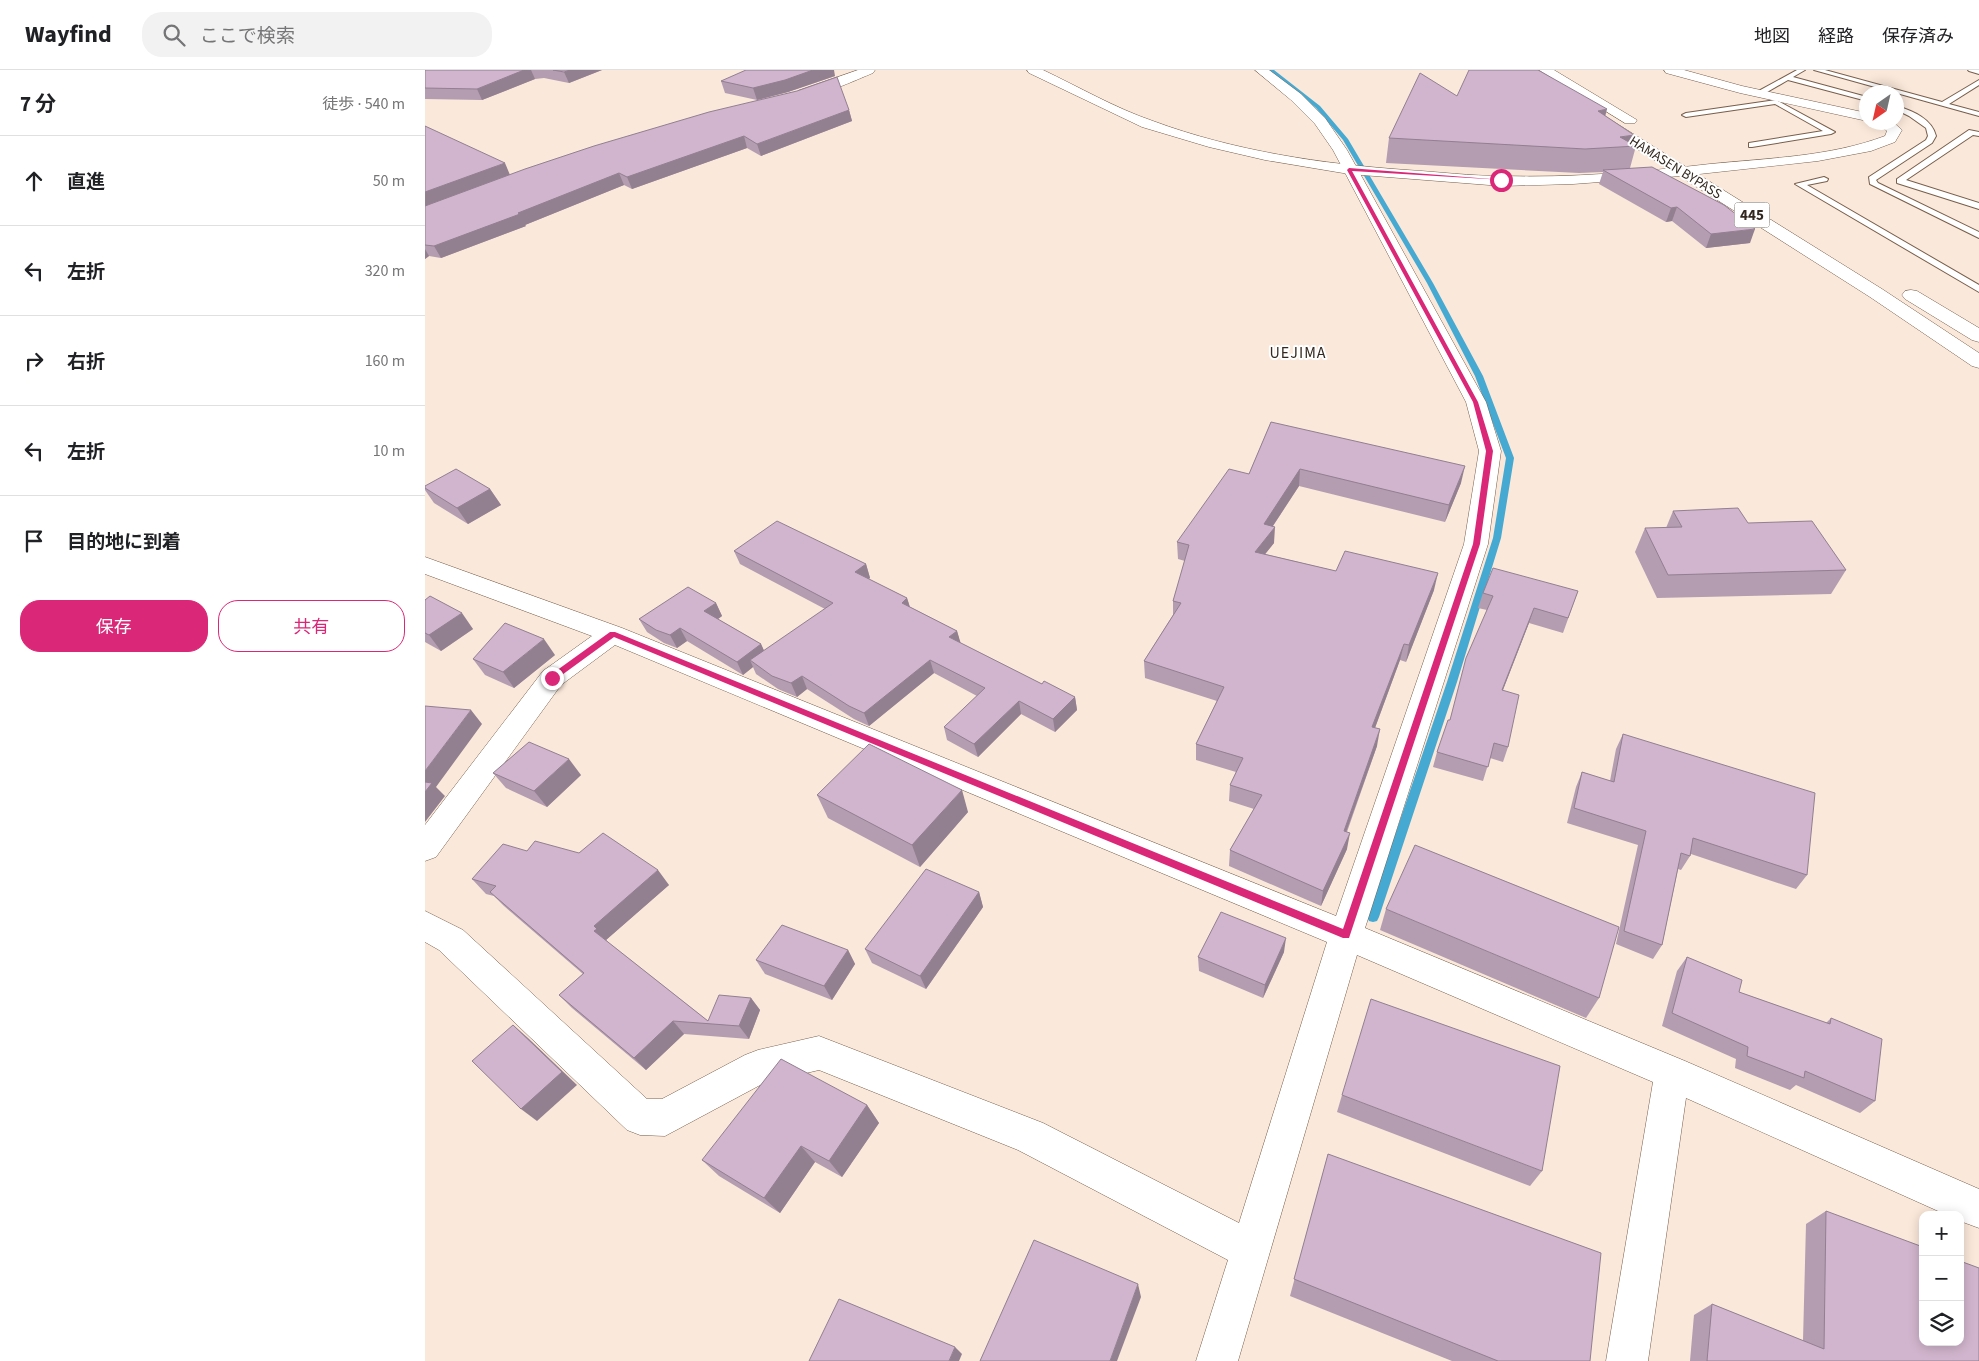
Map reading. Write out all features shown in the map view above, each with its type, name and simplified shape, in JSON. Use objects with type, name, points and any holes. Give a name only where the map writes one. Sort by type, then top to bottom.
[{"type":"main road","points":[[793,97],[838,83],[869,70]]},
{"type":"main road","points":[[1033,70],[1147,124],[1209,143],[1265,156],[1349,170],[1501,180],[1573,179],[1681,172],[1818,157],[1867,148],[1890,139],[1895,130]]},
{"type":"main road","points":[[1217,1361],[1346,935],[1476,544],[1490,451],[1475,402],[1349,170],[1340,150],[1320,121],[1296,97],[1261,70]]},
{"type":"main road","points":[[1670,70],[1759,93],[1777,100],[1859,115]]},
{"type":"main road","name":"HAMASEN BYPASS","points":[[1539,73],[1645,129]]},
{"type":"main road","name":"HAMASEN BYPASS","points":[[1539,73],[1681,172],[1853,278],[1979,362]]},
{"type":"main road","name":"HAMASEN BYPASS","points":[[1686,154],[1733,182]]},
{"type":"main road","points":[[1899,288],[1979,336]]},
{"type":"main road","points":[[425,565],[613,634],[1346,935],[1672,1073],[1979,1209]]},
{"type":"main road","points":[[425,848],[552,678],[613,634]]},
{"type":"main road","points":[[425,925],[451,940],[640,1117],[665,1118],[758,1067],[819,1053],[1030,1136],[1250,1250]]},
{"type":"main road","points":[[1627,1361],[1672,1073]]},
{"type":"lane","points":[[1759,93],[1802,70]]},
{"type":"lane","points":[[1817,70],[1979,114]]},
{"type":"lane","points":[[1971,70],[1979,72]]},
{"type":"lane","points":[[1787,78],[1859,97]]},
{"type":"lane","points":[[1943,104],[1979,82]]},
{"type":"lane","points":[[1686,115],[1777,100],[1831,132],[1752,145]]},
{"type":"lane","points":[[1904,111],[1913,114],[1930,127],[1931,136],[1929,141],[1872,179],[1874,184],[1979,235]]},
{"type":"lane","points":[[1979,134],[1972,132],[1900,180],[1979,206]]},
{"type":"lane","points":[[1824,179],[1799,184],[1979,289]]},
{"type":"building","points":[[425,70],[524,70],[477,89],[425,88]]},
{"type":"building","points":[[553,70],[570,70],[564,72]]},
{"type":"building","points":[[746,70],[813,70],[785,80],[753,88],[721,81]]},
{"type":"building","points":[[1469,70],[1538,70],[1607,109],[1598,111],[1634,135],[1620,137],[1636,146],[1585,149],[1389,138],[1420,73],[1457,96]]},
{"type":"building","points":[[837,77],[849,110],[757,144],[744,136],[627,177],[619,173],[518,213],[520,214],[434,246],[425,245],[425,206],[594,146],[709,112],[797,91]]},
{"type":"building","points":[[425,126],[505,163],[425,192]]},
{"type":"building","points":[[1652,167],[1724,205],[1755,229],[1711,234],[1677,207],[1671,208],[1603,170]]},
{"type":"building","points":[[1271,422],[1465,466],[1449,505],[1300,469],[1264,524],[1275,527],[1255,552],[1336,571],[1345,551],[1438,573],[1409,645],[1404,644],[1372,727],[1380,729],[1344,831],[1350,833],[1323,891],[1230,850],[1262,795],[1230,785],[1243,758],[1196,744],[1224,687],[1144,661],[1181,603],[1173,601],[1189,545],[1177,542],[1229,469],[1249,474]]},
{"type":"building","points":[[456,469],[490,489],[457,508],[425,488],[425,486]]},
{"type":"building","points":[[1738,508],[1748,523],[1812,521],[1846,570],[1668,575],[1645,528],[1682,527],[1673,511]]},
{"type":"building","points":[[777,521],[866,564],[855,572],[907,598],[902,603],[957,631],[949,637],[1042,684],[1044,681],[1075,697],[1053,719],[1019,701],[974,744],[944,727],[985,688],[930,660],[864,713],[849,706],[802,676],[791,683],[772,676],[750,660],[833,603],[734,551]]},
{"type":"building","points":[[1493,568],[1578,591],[1568,618],[1534,608],[1502,690],[1519,695],[1508,747],[1494,743],[1488,767],[1437,752],[1448,720],[1450,720],[1466,658],[1493,596],[1483,593]]},
{"type":"building","points":[[688,587],[716,603],[704,611],[761,644],[737,662],[680,628],[670,635],[656,630],[639,619]]},
{"type":"building","points":[[430,596],[462,613],[429,635],[425,633],[425,600]]},
{"type":"building","points":[[505,623],[544,639],[503,672],[473,659]]},
{"type":"building","points":[[425,706],[471,710],[425,771]]},
{"type":"building","points":[[1623,734],[1815,793],[1807,875],[1693,838],[1690,856],[1681,853],[1662,945],[1624,931],[1646,831],[1574,808],[1582,772],[1614,782]]},
{"type":"building","points":[[529,742],[569,759],[534,791],[493,773]]},
{"type":"building","points":[[869,744],[962,790],[912,845],[817,795]]},
{"type":"building","points":[[425,782],[432,783],[425,792]]},
{"type":"building","points":[[603,833],[658,870],[594,926],[597,929],[594,931],[708,1021],[719,995],[751,998],[739,1026],[673,1021],[634,1058],[559,995],[584,973],[490,892],[496,886],[472,879],[503,844],[527,851],[535,841],[579,853]]},
{"type":"building","points":[[1415,845],[1619,927],[1599,998],[1386,909]]},
{"type":"building","points":[[926,869],[979,892],[920,976],[865,949]]},
{"type":"building","points":[[1221,912],[1286,938],[1265,985],[1198,957]]},
{"type":"building","points":[[782,925],[848,950],[824,986],[756,960]]},
{"type":"building","points":[[1687,957],[1742,980],[1739,992],[1830,1024],[1831,1018],[1882,1039],[1875,1101],[1805,1071],[1804,1078],[1747,1056],[1748,1047],[1672,1013]]},
{"type":"building","points":[[1371,999],[1560,1066],[1542,1171],[1342,1095]]},
{"type":"building","points":[[513,1025],[562,1072],[521,1109],[472,1061]]},
{"type":"building","points":[[781,1059],[867,1105],[829,1161],[801,1146],[764,1198],[702,1160]]},
{"type":"building","points":[[1328,1154],[1601,1253],[1590,1361],[1498,1361],[1294,1279]]},
{"type":"building","points":[[1826,1211],[1919,1246],[1919,1346],[1964,1346],[1964,1262],[1979,1268],[1979,1361],[1707,1361],[1712,1304],[1824,1349]]},
{"type":"building","points":[[1034,1240],[1138,1284],[1110,1361],[980,1361]]},
{"type":"building","points":[[839,1299],[955,1347],[949,1361],[809,1361]]},
{"type":"waterway","points":[[1271,70],[1318,107],[1345,139],[1430,283],[1479,376],[1510,458],[1497,538],[1452,682],[1373,917]]},
{"type":"district","name":"UEJIMA","points":[[1298,352]]},
{"type":"route","points":[[552,678],[613,634],[1346,935],[1476,544],[1490,451],[1475,402],[1349,170],[1501,180]]}]
